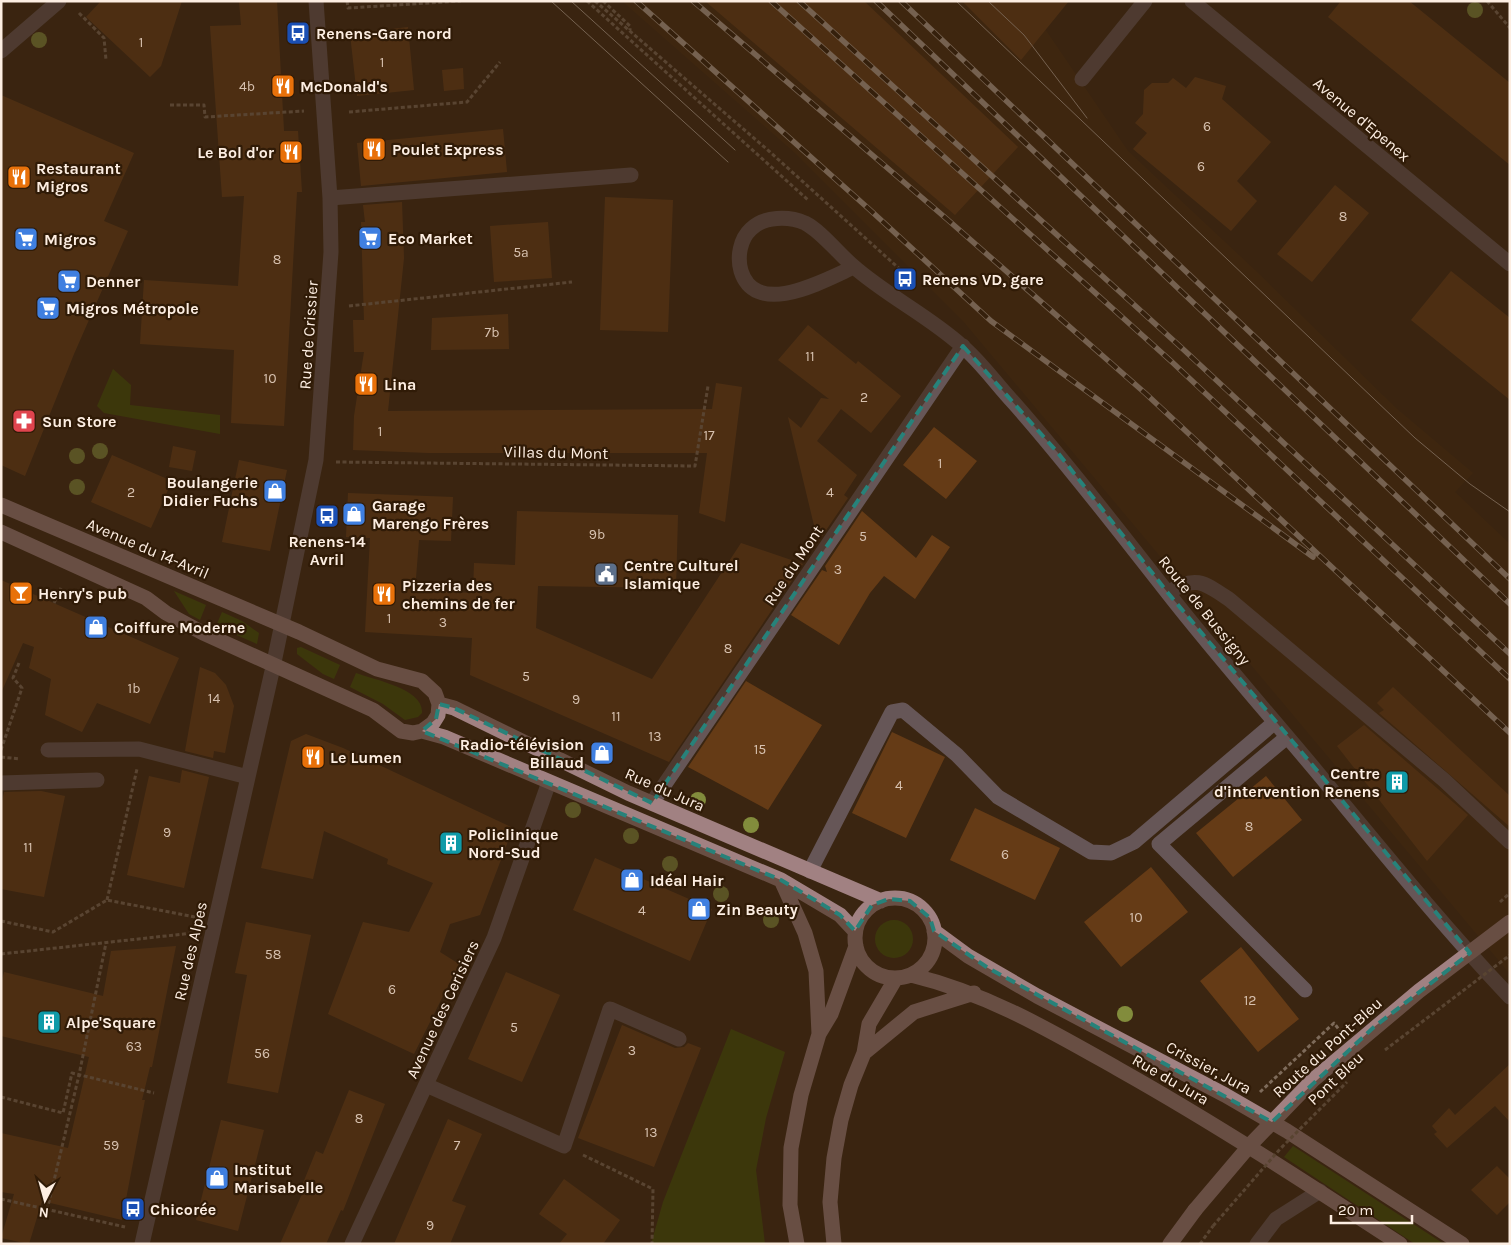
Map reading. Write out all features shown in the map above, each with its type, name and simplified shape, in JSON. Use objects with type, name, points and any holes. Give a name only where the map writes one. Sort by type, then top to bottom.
[{"type":"main road","name":"Avenue du 14-Avril","points":[[1,505],[282,624]]},
{"type":"main road","points":[[1,532],[146,598],[166,613],[202,633],[337,692],[373,710],[401,731],[413,733],[422,731],[444,737],[781,880],[840,915],[855,939],[859,956],[874,972],[896,978],[911,975],[922,968],[930,957],[935,944],[930,918],[921,908],[910,901],[897,898],[881,901],[864,912],[855,939],[831,1014],[819,1034],[801,1095],[791,1148],[790,1205],[797,1244]]},
{"type":"main road","points":[[282,624],[377,669],[422,681],[435,692],[439,704],[436,719],[422,731]]},
{"type":"main road","name":"Rue du Jura","points":[[439,704],[454,708],[652,803],[881,901]]},
{"type":"main road","points":[[781,880],[805,933],[816,971],[819,1034]]},
{"type":"main road","name":"Route du Pont-Bleu","points":[[1170,1244],[1233,1164],[1313,1080],[1419,990],[1510,922]]},
{"type":"main road","name":"Crissier, Jura","points":[[934,931],[968,956],[1037,996],[1244,1106],[1294,1135],[1462,1244]]},
{"type":"main road","name":"Rue du Jura","points":[[911,975],[974,994],[1026,1016],[1213,1123],[1400,1244]]},
{"type":"main road","points":[[834,1244],[830,1202],[834,1158],[851,1085],[864,1053],[870,1024],[896,978]]},
{"type":"main road","points":[[864,1053],[914,1012],[974,994]]},
{"type":"street","points":[[1,51],[58,1]]},
{"type":"street","name":"Rue de Crissier","points":[[274,666],[316,460],[331,252],[330,198],[316,1]]},
{"type":"street","points":[[1082,79],[1145,1]]},
{"type":"street","name":"Avenue d'Epenex","points":[[1192,1],[1510,264]]},
{"type":"street","points":[[330,198],[631,175]]},
{"type":"street","name":"Route de Bussigny","points":[[854,268],[814,284],[778,296],[770,296],[755,290],[747,282],[741,272],[739,259],[746,233],[756,224],[767,220],[794,220],[808,224],[854,268],[963,346],[1058,453],[1168,592],[1425,903],[1510,996]]},
{"type":"street","name":"Rue du Mont","points":[[652,803],[963,346]]},
{"type":"street","points":[[1168,592],[1183,582],[1196,581],[1210,587],[1230,600],[1444,780],[1510,842]]},
{"type":"street","name":"Rue des Alpes","points":[[142,1244],[274,666]]},
{"type":"street","points":[[810,871],[892,712],[903,710],[957,755],[998,797],[1091,852],[1111,852],[1134,842],[1275,722]]},
{"type":"street","points":[[1287,736],[1160,844],[1304,990]]},
{"type":"street","points":[[48,750],[139,750],[248,777]]},
{"type":"street","points":[[1,783],[97,780]]},
{"type":"street","name":"Avenue des Cerisiers","points":[[352,1244],[494,938],[549,782]]},
{"type":"street","points":[[426,1085],[564,1146],[610,1009],[678,1039]]},
{"type":"street","points":[[1258,1244],[1276,1219],[1320,1191]]},
{"type":"path","points":[[347,1],[348,8],[461,1]]},
{"type":"path","points":[[587,1],[814,206]]},
{"type":"path","points":[[595,1],[770,152],[915,283]]},
{"type":"path","points":[[603,1],[630,26],[628,30]]},
{"type":"path","points":[[1487,1],[1510,28]]},
{"type":"path","points":[[79,13],[104,38],[106,60]]},
{"type":"path","points":[[348,112],[467,102],[500,62]]},
{"type":"path","points":[[170,105],[204,105],[205,117],[305,111]]},
{"type":"path","points":[[884,262],[894,264]]},
{"type":"path","points":[[348,306],[572,282]]},
{"type":"path","name":"Villas du Mont","points":[[336,462],[696,466],[708,386]]},
{"type":"path","points":[[54,603],[62,588]]},
{"type":"path","points":[[1,750],[22,688],[13,678],[19,663]]},
{"type":"path","points":[[1,757],[34,762],[48,750]]},
{"type":"path","points":[[107,900],[138,768],[129,768]]},
{"type":"path","points":[[1,921],[53,932],[107,900],[198,917]]},
{"type":"path","points":[[1,954],[196,933]]},
{"type":"path","points":[[47,1210],[80,1074],[106,943]]},
{"type":"path","name":"Pont Bleu","points":[[1383,1052],[1510,955]]},
{"type":"path","points":[[1244,1106],[1334,1023],[1341,1032]]},
{"type":"path","points":[[1,1097],[63,1113],[72,1073],[162,1096]]},
{"type":"path","name":"Pont Bleu","points":[[1200,1244],[1213,1226],[1280,1149],[1352,1077]]},
{"type":"path","points":[[564,1146],[653,1189],[652,1244]]},
{"type":"path","points":[[1,1199],[132,1228]]},
{"type":"highlighted area","points":[[963,346],[1058,453],[1168,593],[1470,953],[1374,1027],[1272,1122],[988,968],[934,931],[930,918],[910,901],[889,899],[872,905],[855,931],[840,915],[781,880],[422,731],[436,719],[439,704],[454,708],[652,803]]},
{"type":"shaded area","points":[[622,1],[1026,1],[1128,151],[1256,271],[1396,408],[1473,473],[1455,492],[1510,544],[1510,974],[963,321],[794,152]]},
{"type":"green space","points":[[113,369],[131,385],[130,405],[220,415],[220,434],[104,413],[97,406]]},
{"type":"green space","points":[[174,591],[206,605],[200,620],[189,614]]},
{"type":"green space","points":[[222,612],[242,621],[259,633],[257,644],[216,626]]},
{"type":"green space","points":[[301,647],[340,665],[334,679],[323,674],[297,654],[297,648]]},
{"type":"green space","points":[[356,673],[386,682],[407,692],[421,705],[422,713],[418,717],[405,720],[383,704],[350,687]]},
{"type":"green space","points":[[894,920],[907,926],[913,939],[907,952],[894,958],[881,952],[875,939],[881,926]]},
{"type":"green space","points":[[731,1029],[785,1052],[766,1118],[756,1170],[765,1244],[651,1244],[663,1202]]},
{"type":"green space","points":[[1293,1146],[1444,1244],[1415,1244],[1284,1157]]},
{"type":"building","points":[[101,1],[182,1],[161,66],[150,77],[86,17]]},
{"type":"building","points":[[239,1],[277,1],[284,131],[298,131],[302,192],[297,192],[284,426],[231,423],[234,350],[140,344],[144,280],[238,286],[244,196],[222,197],[210,26],[241,25]]},
{"type":"building","points":[[705,1],[864,1],[1018,147],[955,215]]},
{"type":"building","points":[[962,1],[1069,1],[1021,60]]},
{"type":"building","points":[[1341,1],[1409,1],[1510,83],[1510,165],[1328,17]]},
{"type":"building","points":[[408,27],[414,90],[357,96],[350,34]]},
{"type":"building","points":[[463,68],[464,89],[444,91],[442,70]]},
{"type":"building","points":[[1195,77],[1226,86],[1222,99],[1271,142],[1237,181],[1257,201],[1231,231],[1133,149],[1147,133],[1135,123],[1143,114],[1144,90],[1152,83],[1168,83],[1173,78],[1186,88]]},
{"type":"building","name":"Migros Métropole","points":[[1,95],[134,153],[104,221],[128,231],[74,354],[25,476],[1,465]]},
{"type":"building","points":[[503,129],[507,172],[361,186],[357,143]]},
{"type":"building","points":[[1335,185],[1369,213],[1312,282],[1277,254]]},
{"type":"building","points":[[605,197],[673,200],[668,332],[600,330]]},
{"type":"building","points":[[402,202],[404,258],[388,411],[712,409],[716,383],[742,387],[725,522],[699,513],[707,453],[429,453],[353,450],[354,416],[364,352],[354,352],[353,320],[364,320],[361,222],[365,222],[363,205]]},
{"type":"building","points":[[548,222],[552,278],[494,282],[490,226]]},
{"type":"building","points":[[1451,271],[1510,318],[1510,400],[1411,320]]},
{"type":"building","points":[[508,314],[509,349],[431,350],[432,318]]},
{"type":"building","points":[[808,325],[856,364],[858,361],[901,396],[871,433],[841,409],[817,441],[857,475],[844,495],[848,498],[818,542],[788,417],[801,428],[821,398],[829,399],[778,360]]},
{"type":"building","points":[[934,427],[977,461],[946,499],[903,465]]},
{"type":"building","points":[[173,446],[196,451],[192,471],[169,467]]},
{"type":"building","points":[[112,455],[172,481],[151,528],[91,502]]},
{"type":"building","points":[[239,460],[287,470],[270,551],[222,542]]},
{"type":"building","points":[[348,493],[453,497],[451,541],[419,540],[415,590],[473,593],[474,563],[515,565],[517,511],[678,515],[676,588],[538,586],[536,628],[652,679],[741,543],[803,564],[669,762],[470,675],[472,638],[365,632],[370,538],[346,537]]},
{"type":"building","points":[[862,511],[916,558],[932,535],[950,547],[915,599],[884,576],[870,593],[839,645],[791,615],[822,570],[827,572],[825,566]]},
{"type":"building","points":[[1,580],[179,658],[150,724],[97,703],[82,732],[45,715],[51,679],[29,668],[34,647],[23,643],[1,693]]},
{"type":"building","points":[[200,667],[215,673],[226,685],[234,706],[225,753],[214,751],[213,758],[185,751]]},
{"type":"building","points":[[746,681],[822,725],[768,810],[688,767]]},
{"type":"building","points":[[1393,687],[1510,796],[1510,827],[1379,713],[1384,710],[1377,703]]},
{"type":"building","name":"Centre d'intervention Renens","points":[[1364,725],[1468,815],[1427,861],[1337,746]]},
{"type":"building","points":[[892,732],[945,757],[906,838],[852,813]]},
{"type":"building","points":[[306,734],[343,748],[513,828],[480,915],[450,924],[440,952],[459,964],[414,1054],[328,1014],[363,922],[409,932],[433,883],[387,864],[388,859],[324,831],[313,879],[261,868],[291,741]]},
{"type":"building","points":[[182,770],[209,777],[184,888],[127,875],[149,776],[180,783]]},
{"type":"building","points":[[1266,776],[1302,820],[1233,877],[1196,833]]},
{"type":"building","points":[[41,791],[65,796],[44,897],[1,889],[1,806],[4,792]]},
{"type":"building","points":[[975,808],[1060,848],[1035,900],[950,860]]},
{"type":"building","points":[[595,858],[712,909],[690,961],[573,910]]},
{"type":"building","points":[[1151,867],[1188,912],[1121,967],[1084,922]]},
{"type":"building","points":[[246,922],[311,935],[278,1093],[227,1083],[247,975],[235,973]]},
{"type":"building","points":[[176,946],[152,1067],[150,1067],[142,1100],[145,1100],[122,1220],[42,1201],[29,1244],[1,1238],[14,1194],[1,1192],[1,1133],[68,1148],[89,1057],[1,1036],[1,984],[4,972],[103,996],[111,951]]},
{"type":"building","points":[[1241,947],[1299,1019],[1258,1052],[1200,981]]},
{"type":"building","points":[[506,972],[560,995],[522,1082],[468,1059]]},
{"type":"building","points":[[622,1025],[675,1048],[684,1047],[688,1043],[701,1048],[654,1167],[578,1138]]},
{"type":"building","points":[[1510,1064],[1510,1122],[1495,1106],[1447,1148],[1434,1134],[1437,1132],[1432,1126],[1449,1108],[1455,1115]]},
{"type":"building","points":[[349,1090],[385,1104],[343,1211],[341,1210],[326,1244],[280,1244],[302,1194],[299,1193],[316,1151],[323,1154]]},
{"type":"building","points":[[448,1119],[482,1134],[452,1201],[466,1206],[450,1244],[394,1244]]},
{"type":"building","points":[[221,1120],[264,1130],[238,1231],[196,1220]]},
{"type":"building","points":[[1497,1166],[1510,1179],[1510,1202],[1497,1215],[1471,1190]]},
{"type":"building","points":[[564,1179],[620,1220],[603,1244],[559,1244],[567,1234],[539,1214]]},
{"type":"tram line","points":[[551,1],[728,162]]},
{"type":"tram line","points":[[571,1],[735,150]]},
{"type":"tram line","points":[[956,1],[1415,438],[1470,484],[1510,512]]},
{"type":"tram line","points":[[988,1],[1024,35],[1087,118]]},
{"type":"railway","points":[[636,1],[869,209],[991,321],[1313,557]]},
{"type":"railway","points":[[693,1],[948,220],[1145,393],[1510,733]]},
{"type":"railway","points":[[771,1],[1172,362],[1510,679]]},
{"type":"railway","points":[[799,1],[1184,350],[1510,654]]},
{"type":"railway","points":[[876,1],[1510,604]]},
{"type":"railway","points":[[901,1],[1510,579]]},
{"type":"place","name":"Renens-Gare nord","points":[[298,33]]},
{"type":"place","name":"McDonald's","points":[[283,86]]},
{"type":"place","name":"Poulet Express","points":[[374,149]]},
{"type":"place","name":"Le Bol d'or","points":[[291,152]]},
{"type":"place","name":"Restaurant Migros","points":[[19,177]]},
{"type":"place","name":"Eco Market","points":[[370,238]]},
{"type":"place","name":"Migros","points":[[26,239]]},
{"type":"place","name":"Renens VD, gare","points":[[905,279]]},
{"type":"place","name":"Denner","points":[[69,281]]},
{"type":"place","name":"Migros Métropole","points":[[48,308]]},
{"type":"place","name":"Lina","points":[[366,384]]},
{"type":"place","name":"Sun Store","points":[[24,421]]},
{"type":"place","name":"Boulangerie Didier Fuchs","points":[[275,491]]},
{"type":"place","name":"Garage Marengo Frères","points":[[354,514]]},
{"type":"place","name":"Renens-14 Avril","points":[[327,516]]},
{"type":"place","name":"Centre Culturel Islamique","points":[[606,574]]},
{"type":"place","name":"Henry's pub","points":[[21,593]]},
{"type":"place","name":"Pizzeria des chemins de fer","points":[[384,594]]},
{"type":"place","name":"Coiffure Moderne","points":[[96,627]]},
{"type":"place","name":"Radio-télévision Billaud","points":[[602,753]]},
{"type":"place","name":"Le Lumen","points":[[313,757]]},
{"type":"place","name":"Centre d'intervention Renens","points":[[1397,782]]},
{"type":"place","name":"Policlinique Nord-Sud","points":[[451,843]]},
{"type":"place","name":"Idéal Hair","points":[[632,880]]},
{"type":"place","name":"Zin Beauty","points":[[699,909]]},
{"type":"place","name":"Alpe'Square","points":[[49,1022]]},
{"type":"place","name":"Institut Marisabelle","points":[[217,1178]]},
{"type":"place","name":"Chicorée","points":[[133,1209]]}]
